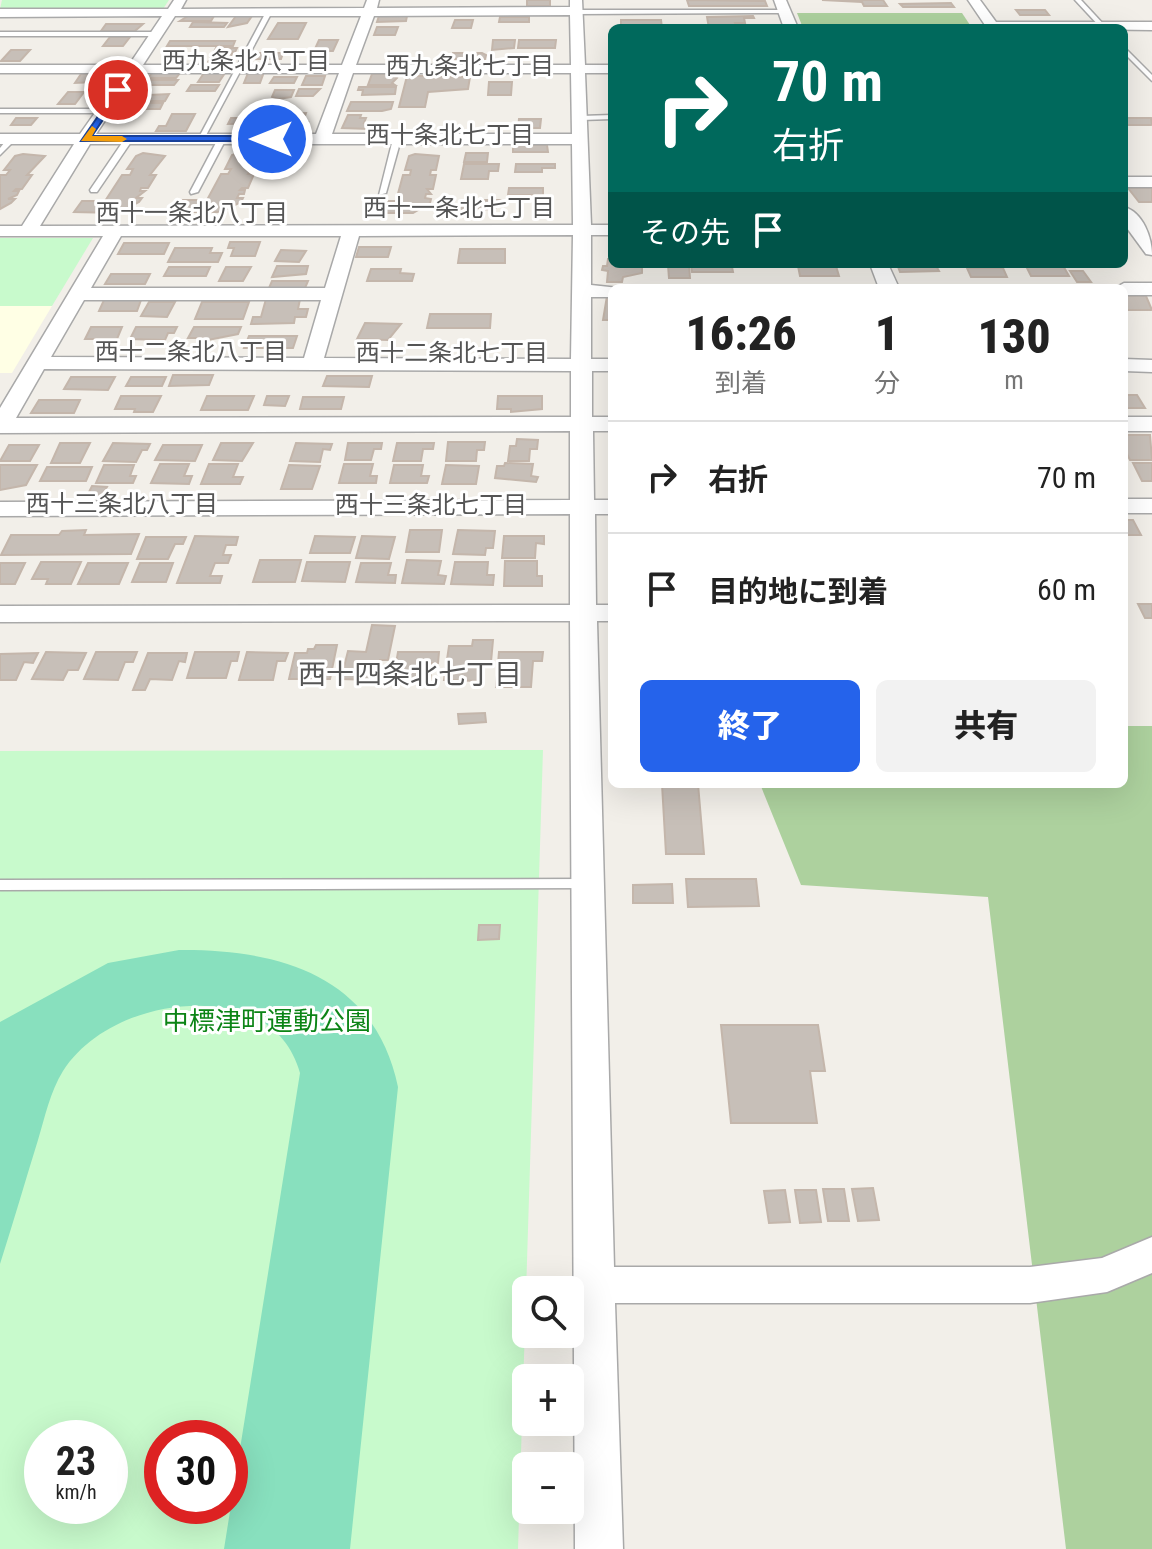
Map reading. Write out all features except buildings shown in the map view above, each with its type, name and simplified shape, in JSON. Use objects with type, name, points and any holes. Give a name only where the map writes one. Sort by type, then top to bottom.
[{"type":"street","points":[[974,0],[991,24]]},
{"type":"street","points":[[28,231],[85,139],[176,6]]},
{"type":"street","points":[[0,13],[176,6],[269,12],[371,6],[576,8],[581,118],[583,507],[599,613],[586,884],[599,1549]]},
{"type":"street","points":[[322,139],[371,6]]},
{"type":"street","points":[[1128,26],[1152,26]]},
{"type":"street","points":[[0,69],[608,69]]},
{"type":"street","points":[[6,139],[581,139]]},
{"type":"street","points":[[1128,182],[1152,182]]},
{"type":"street","points":[[0,231],[608,230]]},
{"type":"street","points":[[1138,230],[1152,250]]},
{"type":"street","points":[[0,426],[115,231]]},
{"type":"street","points":[[312,364],[351,231]]},
{"type":"street","points":[[1128,289],[1152,289]]},
{"type":"street","points":[[581,291],[608,291]]},
{"type":"street","points":[[78,294],[333,294]]},
{"type":"street","points":[[37,363],[608,365]]},
{"type":"street","points":[[1128,365],[1152,366]]},
{"type":"street","points":[[0,426],[608,424]]},
{"type":"street","points":[[1128,424],[1152,424]]},
{"type":"street","points":[[1128,506],[1152,506]]},
{"type":"street","points":[[0,509],[608,507]]},
{"type":"street","points":[[0,614],[599,613]]},
{"type":"street","points":[[594,1285],[1030,1285],[1107,1275],[1152,1254]]},
{"type":"lane","points":[[1078,0],[1100,24]]},
{"type":"lane","points":[[576,8],[782,6]]},
{"type":"lane","points":[[200,139],[269,12]]},
{"type":"lane","points":[[0,34],[157,34]]},
{"type":"lane","points":[[1128,53],[1152,79]]},
{"type":"lane","points":[[0,111],[104,111]]},
{"type":"lane","points":[[581,118],[608,117]]},
{"type":"lane","points":[[0,153],[6,139]]},
{"type":"lane","points":[[94,190],[129,139]]},
{"type":"lane","points":[[194,192],[222,139]]},
{"type":"lane","points":[[382,193],[397,139]]},
{"type":"lane","points":[[0,885],[586,884]]},
{"type":"shaded area","points":[[0,306],[52,306],[12,373],[0,373]]},
{"type":"green space","points":[[2,0],[169,0],[163,9],[0,9]]},
{"type":"green space","points":[[797,13],[962,13],[969,24],[801,24]]},
{"type":"green space","points":[[0,238],[93,238],[52,306],[0,306]]},
{"type":"green space","points":[[1128,726],[1152,726],[1152,1549],[1066,1549],[988,897],[801,885],[762,788],[1128,788]]},
{"type":"green space","name":"中標津町運動公園","points":[[543,750],[527,1276],[512,1276],[512,1348],[524,1348],[524,1364],[512,1364],[512,1436],[522,1436],[521,1452],[512,1452],[512,1524],[519,1524],[518,1549],[0,1549],[0,751]]},
{"type":"green space","points":[[179,950],[253,955],[287,964],[318,976],[345,995],[368,1019],[386,1049],[398,1087],[350,1549],[224,1549],[228,1524],[248,1524],[248,1420],[245,1420],[300,1073],[289,1049],[273,1030],[239,1011],[181,1006],[136,1017],[94,1038],[77,1053],[55,1087],[0,1264],[0,1022],[108,963]]},
{"type":"slow traffic","points":[[92,129],[85,139],[122,139]]},
{"type":"district","name":"西九条北八丁目","points":[[246,61]]},
{"type":"district","name":"西九条北七丁目","points":[[470,66]]},
{"type":"district","name":"西十条北七丁目","points":[[450,135]]},
{"type":"district","name":"西十一条北七丁目","points":[[459,208]]},
{"type":"district","name":"西十一条北八丁目","points":[[192,213]]},
{"type":"district","name":"西十二条北八丁目","points":[[191,352]]},
{"type":"district","name":"西十二条北七丁目","points":[[452,353]]},
{"type":"district","name":"西十三条北八丁目","points":[[122,504]]},
{"type":"district","name":"西十三条北七丁目","points":[[431,505]]},
{"type":"district","name":"西十四条北七丁目","points":[[410,674]]},
{"type":"route","points":[[118,90],[85,139],[272,139]]}]
